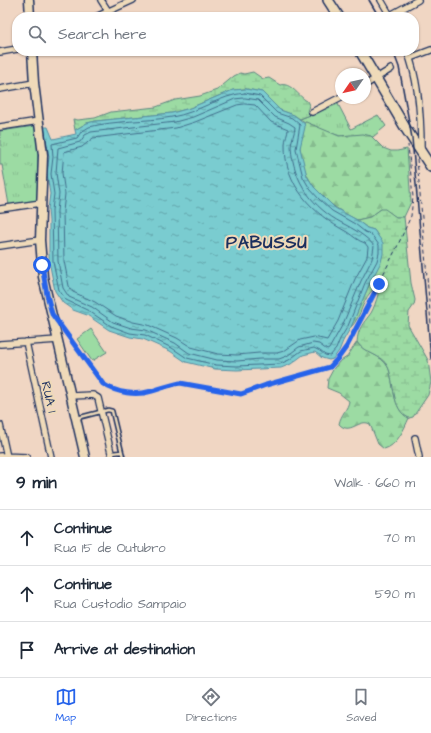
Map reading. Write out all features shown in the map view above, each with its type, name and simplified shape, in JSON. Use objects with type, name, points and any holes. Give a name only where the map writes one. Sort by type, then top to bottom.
[{"type":"main road","points":[[29,0],[30,12]]},
{"type":"main road","points":[[328,0],[336,12]]},
{"type":"main road","points":[[32,56],[34,83],[43,155],[40,240],[43,276],[85,457]]},
{"type":"main road","points":[[363,56],[406,129],[431,167]]},
{"type":"street","points":[[101,0],[108,11],[133,0]]},
{"type":"street","points":[[381,0],[387,12]]},
{"type":"street","points":[[396,12],[418,0]]},
{"type":"street","points":[[0,52],[12,50]]},
{"type":"street","points":[[419,55],[431,50]]},
{"type":"street","points":[[415,56],[410,58],[419,110],[421,130],[419,148]]},
{"type":"street","points":[[371,81],[391,69]]},
{"type":"street","points":[[0,89],[34,83]]},
{"type":"street","points":[[312,112],[335,100]]},
{"type":"street","points":[[0,127],[39,121]]},
{"type":"street","points":[[0,209],[41,203]]},
{"type":"street","points":[[0,246],[40,240]]},
{"type":"street","points":[[0,344],[58,340]]},
{"type":"street","name":"RUA 1","points":[[26,342],[51,457]]},
{"type":"street","points":[[71,396],[93,395],[100,401],[111,455]]},
{"type":"street","points":[[0,425],[7,457]]},
{"type":"street","points":[[415,438],[419,457]]},
{"type":"street","points":[[0,456],[27,457]]},
{"type":"lane","points":[[76,418],[108,410],[112,411],[123,457]]},
{"type":"lane","points":[[111,455],[121,452]]},
{"type":"path","points":[[62,327],[103,384],[110,388],[124,392],[151,391],[180,383],[241,394],[266,385],[330,367],[347,346],[411,216],[413,197],[408,142]]},
{"type":"path","points":[[419,148],[431,324]]},
{"type":"green space","points":[[253,72],[263,79],[269,78],[280,85],[291,87],[307,101],[309,105],[307,112],[310,115],[300,119],[280,110],[262,92],[246,89],[233,90],[190,108],[172,113],[96,121],[87,123],[75,130],[73,119],[78,120],[95,118],[111,112],[156,107],[175,100],[200,96],[217,90],[240,73],[244,74]]},
{"type":"green space","points":[[338,104],[351,129],[378,115],[386,126],[373,137],[361,135],[341,136],[320,129],[300,119]]},
{"type":"green space","points":[[306,122],[339,136],[363,134],[371,136],[383,148],[391,151],[407,149],[411,202],[404,217],[396,217],[381,209],[370,217],[357,220],[345,214],[326,200],[311,182],[302,160],[300,144],[304,123]]},
{"type":"green space","points":[[35,126],[38,146],[38,200],[9,205],[2,165],[0,165],[0,131]]},
{"type":"green space","points":[[381,209],[385,209],[396,217],[404,217],[411,283],[415,300],[414,305],[409,312],[408,325],[428,360],[431,382],[428,395],[413,417],[409,418],[403,414],[396,402],[388,367],[382,359],[364,349],[357,342],[363,323],[374,307],[378,295],[377,289],[375,288],[367,296],[358,318],[351,327],[369,285],[378,236],[374,230],[367,228],[357,220],[370,217]]},
{"type":"green space","points":[[91,329],[107,352],[92,361],[77,339]]},
{"type":"green space","points":[[357,342],[364,349],[382,359],[388,367],[396,402],[403,414],[409,418],[396,441],[384,449],[378,444],[370,424],[362,423],[351,428],[347,428],[339,424],[349,401],[339,393],[327,388],[328,379],[334,368],[339,362],[347,357]]},
{"type":"water","points":[[246,89],[262,92],[280,110],[294,115],[304,123],[305,127],[300,148],[307,176],[314,187],[335,208],[357,220],[367,228],[374,230],[383,243],[381,262],[369,285],[351,327],[339,351],[333,359],[329,360],[322,358],[315,352],[303,355],[291,364],[281,368],[237,370],[215,369],[186,362],[170,351],[143,339],[130,337],[109,330],[87,315],[73,310],[63,303],[55,291],[49,261],[48,209],[50,194],[47,174],[49,157],[44,127],[48,127],[53,139],[76,134],[75,130],[87,123],[172,113],[190,108],[233,90]]},
{"type":"railway","points":[[369,0],[376,12]]},
{"type":"railway","points":[[395,56],[399,67],[412,138],[431,359]]},
{"type":"district","name":"PABUSSU","points":[[267,243]]},
{"type":"route","points":[[42,265],[43,276],[52,314],[80,351],[97,378],[103,384],[117,391],[132,393],[151,391],[180,383],[226,390],[232,393],[241,394],[266,385],[299,377],[330,367],[347,346],[379,284]]}]
